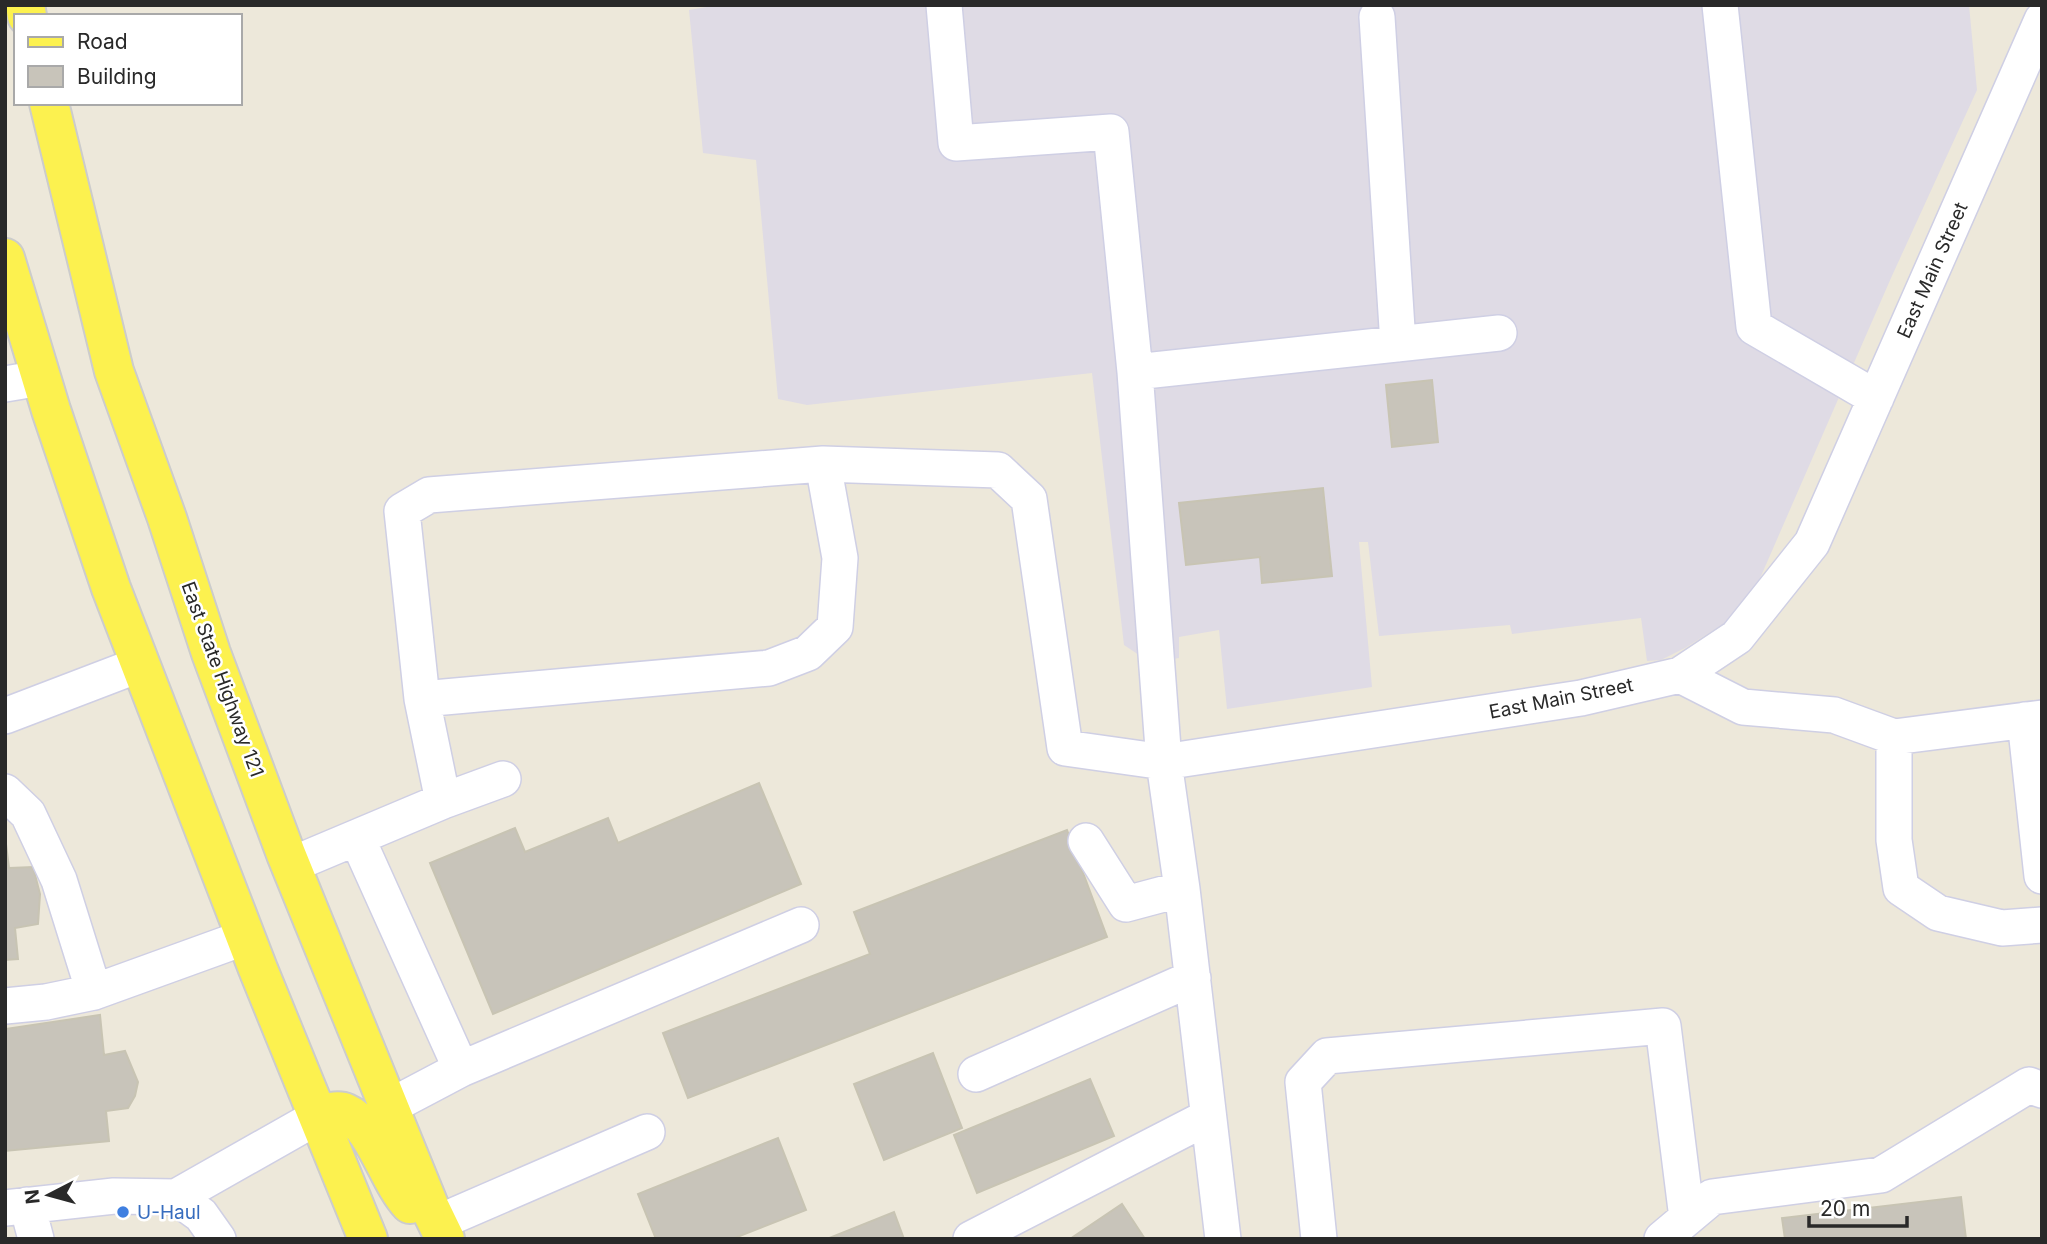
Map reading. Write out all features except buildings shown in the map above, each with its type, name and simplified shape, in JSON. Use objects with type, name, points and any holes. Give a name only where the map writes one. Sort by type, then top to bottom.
[{"type":"main road","name":"East State Highway 121","points":[[49,105],[114,371],[167,518],[211,653],[291,865],[441,1231]]},
{"type":"main road","points":[[5,258],[23,381],[111,588],[246,937],[368,1239]]},
{"type":"main road","points":[[319,1116],[331,1111],[343,1112],[353,1117],[369,1136],[393,1182],[408,1203],[441,1231]]},
{"type":"street","points":[[944,5],[957,144],[1111,132],[1135,372],[1164,762],[1182,889],[1223,1239]]},
{"type":"street","points":[[1720,5],[1754,327],[1876,398]]},
{"type":"street","points":[[1377,17],[1398,344]]},
{"type":"street","name":"East Main Street","points":[[823,464],[998,470],[1029,499],[1065,748],[1164,762],[1581,698],[1680,675],[1737,637],[1812,543],[2042,20]]},
{"type":"street","points":[[1135,372],[1499,333]]},
{"type":"street","points":[[422,699],[769,668],[807,653],[835,627],[840,558],[823,464],[429,495],[402,510],[422,699],[443,801]]},
{"type":"street","points":[[5,716],[141,664]]},
{"type":"street","points":[[1680,675],[1743,707],[1833,715],[1894,737],[2033,719],[2042,876]]},
{"type":"street","points":[[1894,737],[1894,840],[1901,888],[1938,913],[2002,928],[2042,925]]},
{"type":"street","points":[[291,865],[443,801],[503,779]]},
{"type":"street","points":[[5,792],[28,814],[59,880],[94,992]]},
{"type":"street","points":[[357,838],[461,1069]]},
{"type":"street","points":[[1086,841],[1126,904],[1182,889]]},
{"type":"street","points":[[389,1107],[461,1069],[801,925]]},
{"type":"street","points":[[5,1006],[46,1002],[94,992],[246,937]]},
{"type":"street","points":[[976,1074],[1193,978]]},
{"type":"street","points":[[1319,1239],[1303,1082],[1327,1056],[1663,1026],[1674,1228]]},
{"type":"street","points":[[1674,1228],[1712,1198],[1881,1175],[2029,1085],[2042,1090]]},
{"type":"street","points":[[36,1239],[16,1206],[114,1196],[176,1197],[319,1116]]},
{"type":"street","points":[[971,1239],[1208,1117]]},
{"type":"street","points":[[441,1231],[647,1132]]},
{"type":"street","points":[[176,1197],[201,1215],[218,1239]]},
{"type":"shaded area","points":[[718,5],[1969,5],[1977,90],[1891,278],[1761,576],[1749,602],[1737,615],[1685,648],[1661,660],[1647,661],[1641,618],[1512,634],[1510,625],[1379,636],[1368,542],[1359,542],[1372,687],[1227,709],[1219,630],[1179,637],[1179,658],[1151,663],[1124,645],[1092,373],[807,405],[778,399],[756,160],[703,153],[689,10]]},
{"type":"place","name":"U-Haul","points":[[123,1212]]}]
